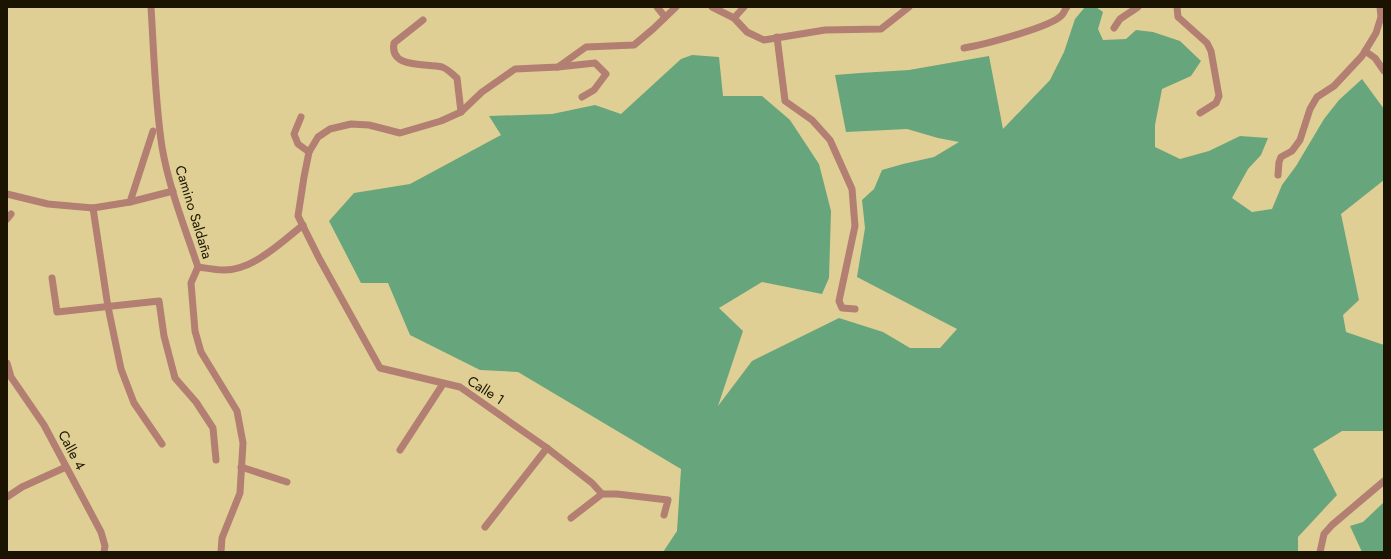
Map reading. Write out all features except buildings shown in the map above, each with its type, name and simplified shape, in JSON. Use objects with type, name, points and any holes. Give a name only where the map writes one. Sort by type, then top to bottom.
[{"type":"street","name":"Camino Saldaña","points":[[151,7],[162,141],[169,178],[198,267],[191,283],[195,331],[201,352],[237,411],[243,443],[240,493],[222,538],[221,552]]},
{"type":"street","points":[[657,7],[665,17]]},
{"type":"street","points":[[558,67],[586,47],[634,45],[653,30],[676,7]]},
{"type":"street","points":[[712,7],[734,18],[747,32],[764,40],[825,30],[881,29],[909,7]]},
{"type":"street","points":[[734,18],[744,7]]},
{"type":"street","points":[[964,48],[986,44],[1047,24],[1062,16],[1067,7]]},
{"type":"street","points":[[1114,28],[1123,17],[1138,7]]},
{"type":"street","points":[[1177,7],[1178,17],[1207,43],[1212,51],[1219,96],[1216,103],[1200,112]]},
{"type":"street","points":[[1278,175],[1278,162],[1281,157],[1292,151],[1300,140],[1310,109],[1317,97],[1334,86],[1362,56],[1376,33],[1381,17],[1380,7]]},
{"type":"street","points":[[423,20],[394,43],[392,50],[396,57],[405,62],[444,68],[457,78],[461,112]]},
{"type":"street","points":[[777,37],[785,102],[812,120],[830,140],[852,189],[855,226],[839,301],[842,308],[855,309]]},
{"type":"street","points":[[1365,51],[1375,58],[1384,71]]},
{"type":"street","points":[[301,117],[294,134],[298,144],[309,152],[318,137],[330,128],[351,124],[369,125],[400,133],[441,121],[461,112],[482,92],[515,69],[558,67],[595,63],[606,74],[594,90],[582,97]]},
{"type":"street","points":[[130,202],[153,131]]},
{"type":"street","name":"Calle 1","points":[[309,152],[298,216],[380,368],[460,387],[547,448],[592,483],[602,494]]},
{"type":"street","points":[[7,194],[48,204],[93,208],[130,202],[173,191]]},
{"type":"street","points":[[93,208],[108,306],[121,369],[134,403],[162,444]]},
{"type":"street","points":[[198,267],[224,270],[246,266],[275,248],[303,225]]},
{"type":"street","points":[[52,278],[57,312],[159,302],[164,336],[175,378],[196,402],[213,428],[216,460]]},
{"type":"street","name":"Calle 4","points":[[7,363],[11,378],[44,425],[101,532],[105,546],[104,552]]},
{"type":"street","points":[[400,450],[443,384]]},
{"type":"street","points":[[485,527],[547,448]]},
{"type":"street","points":[[7,497],[22,488],[66,467]]},
{"type":"street","points":[[241,467],[287,482]]},
{"type":"street","points":[[1320,552],[1324,534],[1332,525],[1384,481]]},
{"type":"street","points":[[571,518],[602,494],[617,494],[668,500],[664,516]]},
{"type":"green space","points":[[1085,7],[1096,7],[1103,12],[1098,29],[1103,40],[1126,39],[1136,30],[1153,32],[1180,41],[1201,61],[1191,76],[1162,89],[1155,125],[1155,147],[1180,159],[1209,151],[1240,136],[1268,138],[1261,155],[1248,169],[1232,198],[1252,212],[1272,209],[1282,185],[1296,166],[1324,119],[1339,100],[1362,79],[1384,109],[1384,180],[1341,214],[1359,300],[1343,315],[1346,332],[1384,345],[1384,431],[1342,431],[1313,449],[1337,495],[1298,537],[1298,552],[663,552],[677,531],[681,469],[518,372],[480,370],[410,335],[388,283],[361,283],[329,221],[354,193],[410,184],[501,135],[489,116],[552,114],[595,105],[621,114],[681,59],[692,55],[719,57],[723,96],[762,96],[790,120],[819,164],[831,211],[829,278],[822,294],[762,282],[719,308],[743,331],[718,406],[752,361],[839,318],[883,332],[910,348],[940,348],[957,329],[857,277],[865,228],[862,200],[874,189],[882,170],[934,157],[959,142],[938,138],[907,129],[846,132],[835,75],[909,70],[989,56],[1003,129],[1050,80],[1064,52],[1075,19]]},
{"type":"green space","points":[[1384,502],[1384,552],[1362,552],[1350,526],[1363,522]]}]
